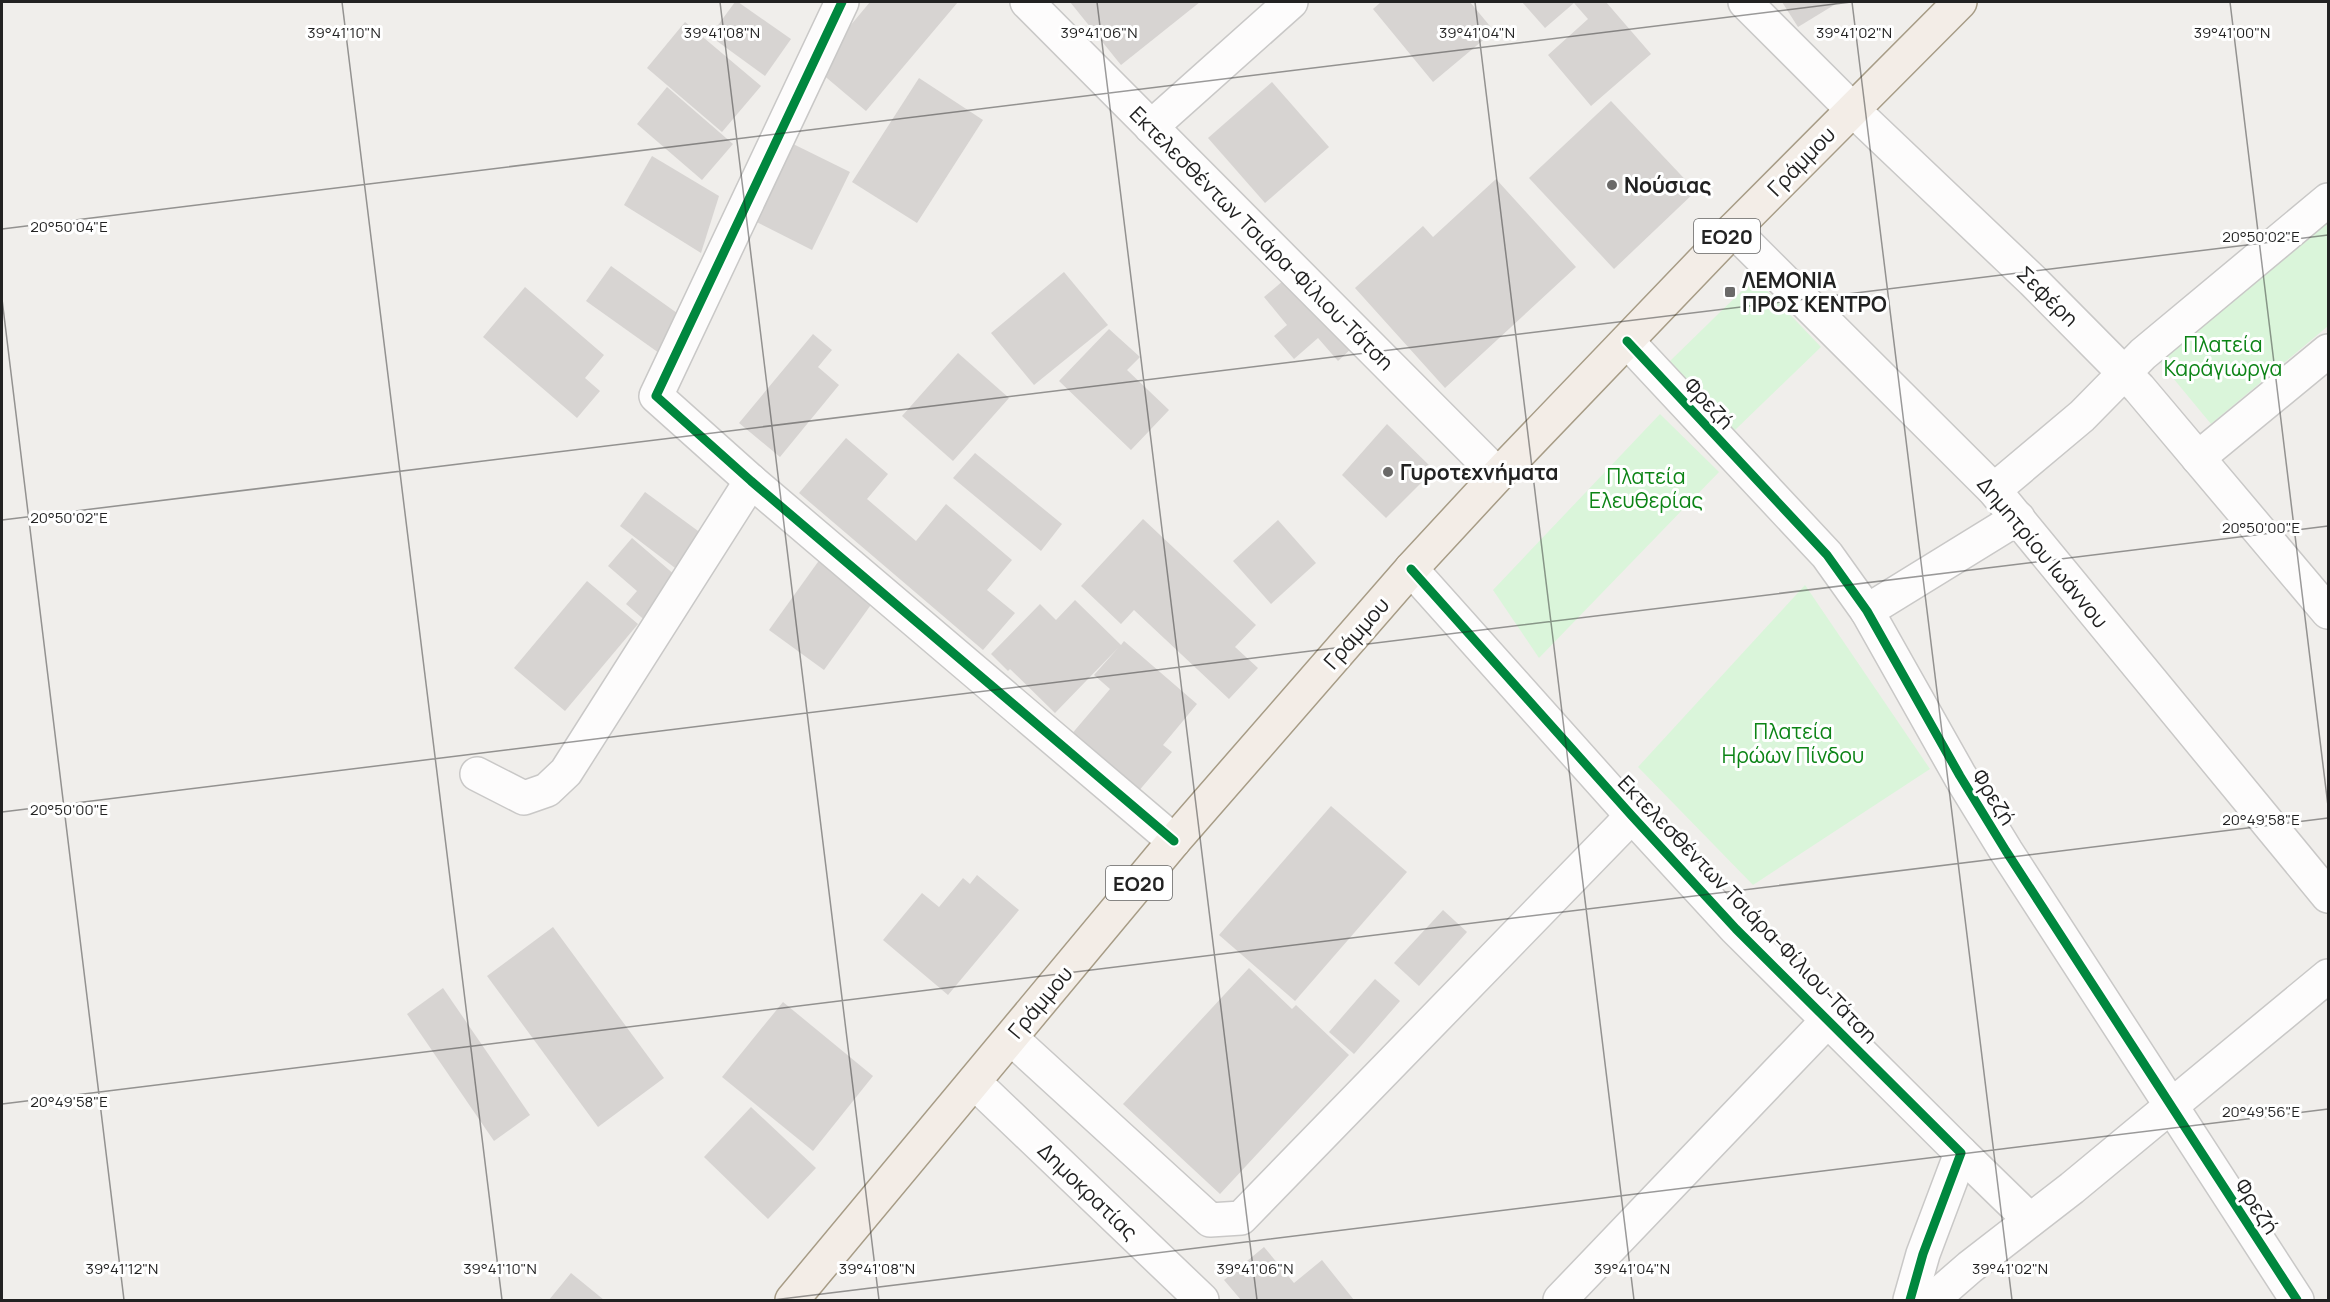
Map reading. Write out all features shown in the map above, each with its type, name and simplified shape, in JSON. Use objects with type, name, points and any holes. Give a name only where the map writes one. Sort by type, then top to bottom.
[{"type":"main road","name":"Γράμμου","points":[[792,1300],[1174,841],[1411,569],[1733,230],[1960,2]]},
{"type":"street","points":[[842,2],[656,396],[751,481],[1174,841]]},
{"type":"street","name":"Εκτελεσθέντων Τσιάρα-Φίλιου-Τάτση","points":[[1027,2],[1498,475]]},
{"type":"street","points":[[1151,127],[1291,2]]},
{"type":"street","name":"Σεφέρη","points":[[1745,2],[1852,109],[2033,281],[2124,372],[2328,612]]},
{"type":"street","points":[[1994,490],[2082,416],[2143,354],[2328,200]]},
{"type":"street","name":"Δημητρίου Ιωάννου","points":[[1733,230],[1994,490],[2328,896]]},
{"type":"street","name":"Φρεζή","points":[[1627,341],[1827,555],[1867,611],[1965,786],[2297,1300]]},
{"type":"street","points":[[2198,458],[2328,351]]},
{"type":"street","points":[[477,774],[524,798],[547,790],[566,772],[751,481]]},
{"type":"street","points":[[1867,611],[2018,518]]},
{"type":"street","name":"Εκτελεσθέντων Τσιάρα-Φίλιου-Τάτση","points":[[1411,569],[1736,929],[2030,1220]]},
{"type":"street","points":[[1011,1038],[1210,1220],[1240,1218],[1632,816]]},
{"type":"street","points":[[1932,1300],[2072,1188],[2328,976]]},
{"type":"street","points":[[1560,1300],[1828,1020]]},
{"type":"street","name":"Δημοκρατίας","points":[[974,1082],[1202,1300]]},
{"type":"street","points":[[1910,1300],[1923,1254],[1961,1153]]},
{"type":"green space","name":"Πλατεία Καράγιωργα","points":[[2328,211],[2328,326],[2211,424],[2154,355]]},
{"type":"green space","points":[[1755,278],[1821,347],[1734,431],[1668,363]]},
{"type":"green space","name":"Πλατεία Ελευθερίας","points":[[1660,414],[1719,472],[1539,658],[1493,590]]},
{"type":"green space","name":"Πλατεία Ηρώων Πίνδου","points":[[1805,585],[1930,769],[1753,885],[1638,767]]},
{"type":"building","points":[[735,2],[791,39],[765,76],[710,36]]},
{"type":"building","points":[[870,2],[958,2],[866,111],[815,68]]},
{"type":"building","points":[[1070,2],[1200,2],[1121,65]]},
{"type":"building","points":[[1381,2],[1470,2],[1494,31],[1433,82],[1373,9]]},
{"type":"building","points":[[1522,2],[1606,2],[1651,54],[1591,106],[1548,55],[1588,19],[1574,3],[1545,28]]},
{"type":"building","points":[[1782,2],[1839,2],[1798,27]]},
{"type":"building","points":[[685,22],[761,86],[722,132],[647,68]]},
{"type":"building","points":[[919,78],[983,120],[917,223],[852,182]]},
{"type":"building","points":[[1272,82],[1329,147],[1265,203],[1208,138]]},
{"type":"building","points":[[667,87],[733,144],[702,180],[637,124]]},
{"type":"building","name":"Νούσιας","points":[[1611,101],[1696,191],[1614,269],[1529,178]]},
{"type":"building","points":[[783,139],[850,172],[812,250],[745,216]]},
{"type":"building","points":[[652,156],[719,196],[701,253],[624,205]]},
{"type":"building","points":[[1496,179],[1576,267],[1445,388],[1355,288],[1423,226],[1433,237]]},
{"type":"building","points":[[611,266],[684,318],[659,353],[586,301]]},
{"type":"building","points":[[1064,272],[1108,325],[1034,385],[991,333]]},
{"type":"building","points":[[1291,274],[1354,346],[1338,361],[1318,338],[1294,359],[1274,336],[1287,325],[1264,297]]},
{"type":"building","points":[[525,287],[604,355],[585,378],[600,391],[577,418],[483,337]]},
{"type":"building","points":[[1109,329],[1140,357],[1127,370],[1169,410],[1131,450],[1059,381]]},
{"type":"building","points":[[813,334],[832,350],[818,367],[839,385],[780,457],[739,423]]},
{"type":"building","points":[[958,353],[1009,398],[953,461],[902,416]]},
{"type":"building","name":"Γυροτεχνήματα","points":[[1387,424],[1434,470],[1386,518],[1342,475]]},
{"type":"building","points":[[846,438],[888,474],[867,499],[916,541],[946,504],[1012,560],[987,590],[1015,613],[983,650],[799,493]]},
{"type":"building","points":[[975,453],[1062,524],[1041,551],[953,478]]},
{"type":"building","points":[[645,492],[709,539],[683,574],[620,526]]},
{"type":"building","points":[[1143,519],[1256,625],[1235,647],[1258,668],[1229,699],[1134,610],[1121,624],[1081,586]]},
{"type":"building","points":[[1278,520],[1316,563],[1271,604],[1233,561]]},
{"type":"building","points":[[632,538],[683,582],[648,623],[626,604],[637,591],[608,566]]},
{"type":"building","points":[[823,555],[878,595],[824,670],[769,630]]},
{"type":"building","points":[[587,581],[638,624],[565,711],[514,668]]},
{"type":"building","points":[[1075,600],[1121,645],[1124,641],[1197,704],[1163,745],[1172,752],[1137,793],[1070,736],[1110,689],[1094,675],[1118,648],[1055,713],[1010,669],[1008,671],[991,654],[1040,604],[1056,620]]},
{"type":"building","points":[[1331,806],[1407,872],[1295,1001],[1219,935]]},
{"type":"building","points":[[977,875],[1019,910],[948,995],[883,940],[922,893],[939,907],[963,878],[970,884]]},
{"type":"building","points":[[1443,910],[1467,932],[1419,986],[1394,963]]},
{"type":"building","points":[[553,927],[664,1078],[598,1127],[487,976]]},
{"type":"building","points":[[1249,968],[1292,1009],[1296,1005],[1349,1055],[1220,1194],[1123,1104]]},
{"type":"building","points":[[1375,979],[1400,1001],[1354,1054],[1329,1032]]},
{"type":"building","points":[[443,988],[530,1115],[494,1141],[407,1014]]},
{"type":"building","points":[[783,1002],[873,1076],[813,1151],[722,1077]]},
{"type":"building","points":[[751,1107],[816,1168],[768,1219],[704,1157]]},
{"type":"building","points":[[1264,1247],[1294,1283],[1322,1260],[1354,1300],[1241,1300],[1224,1280]]},
{"type":"building","points":[[571,1273],[604,1300],[549,1300]]},
{"type":"cycle path","points":[[842,2],[656,396],[751,481],[1174,841]]},
{"type":"cycle path","points":[[1627,341],[1827,555],[1867,611],[1960,776],[2006,851],[2297,1300]]},
{"type":"cycle path","points":[[1411,569],[1736,929],[1961,1153],[1923,1254],[1910,1300]]},
{"type":"place","name":"Νούσιας","points":[[1612,185]]},
{"type":"place","name":"ΛΕΜΟΝΙΑ ΠΡΟΣ ΚΕΝΤΡΟ","points":[[1730,292]]},
{"type":"place","name":"Γυροτεχνήματα","points":[[1388,472]]}]
